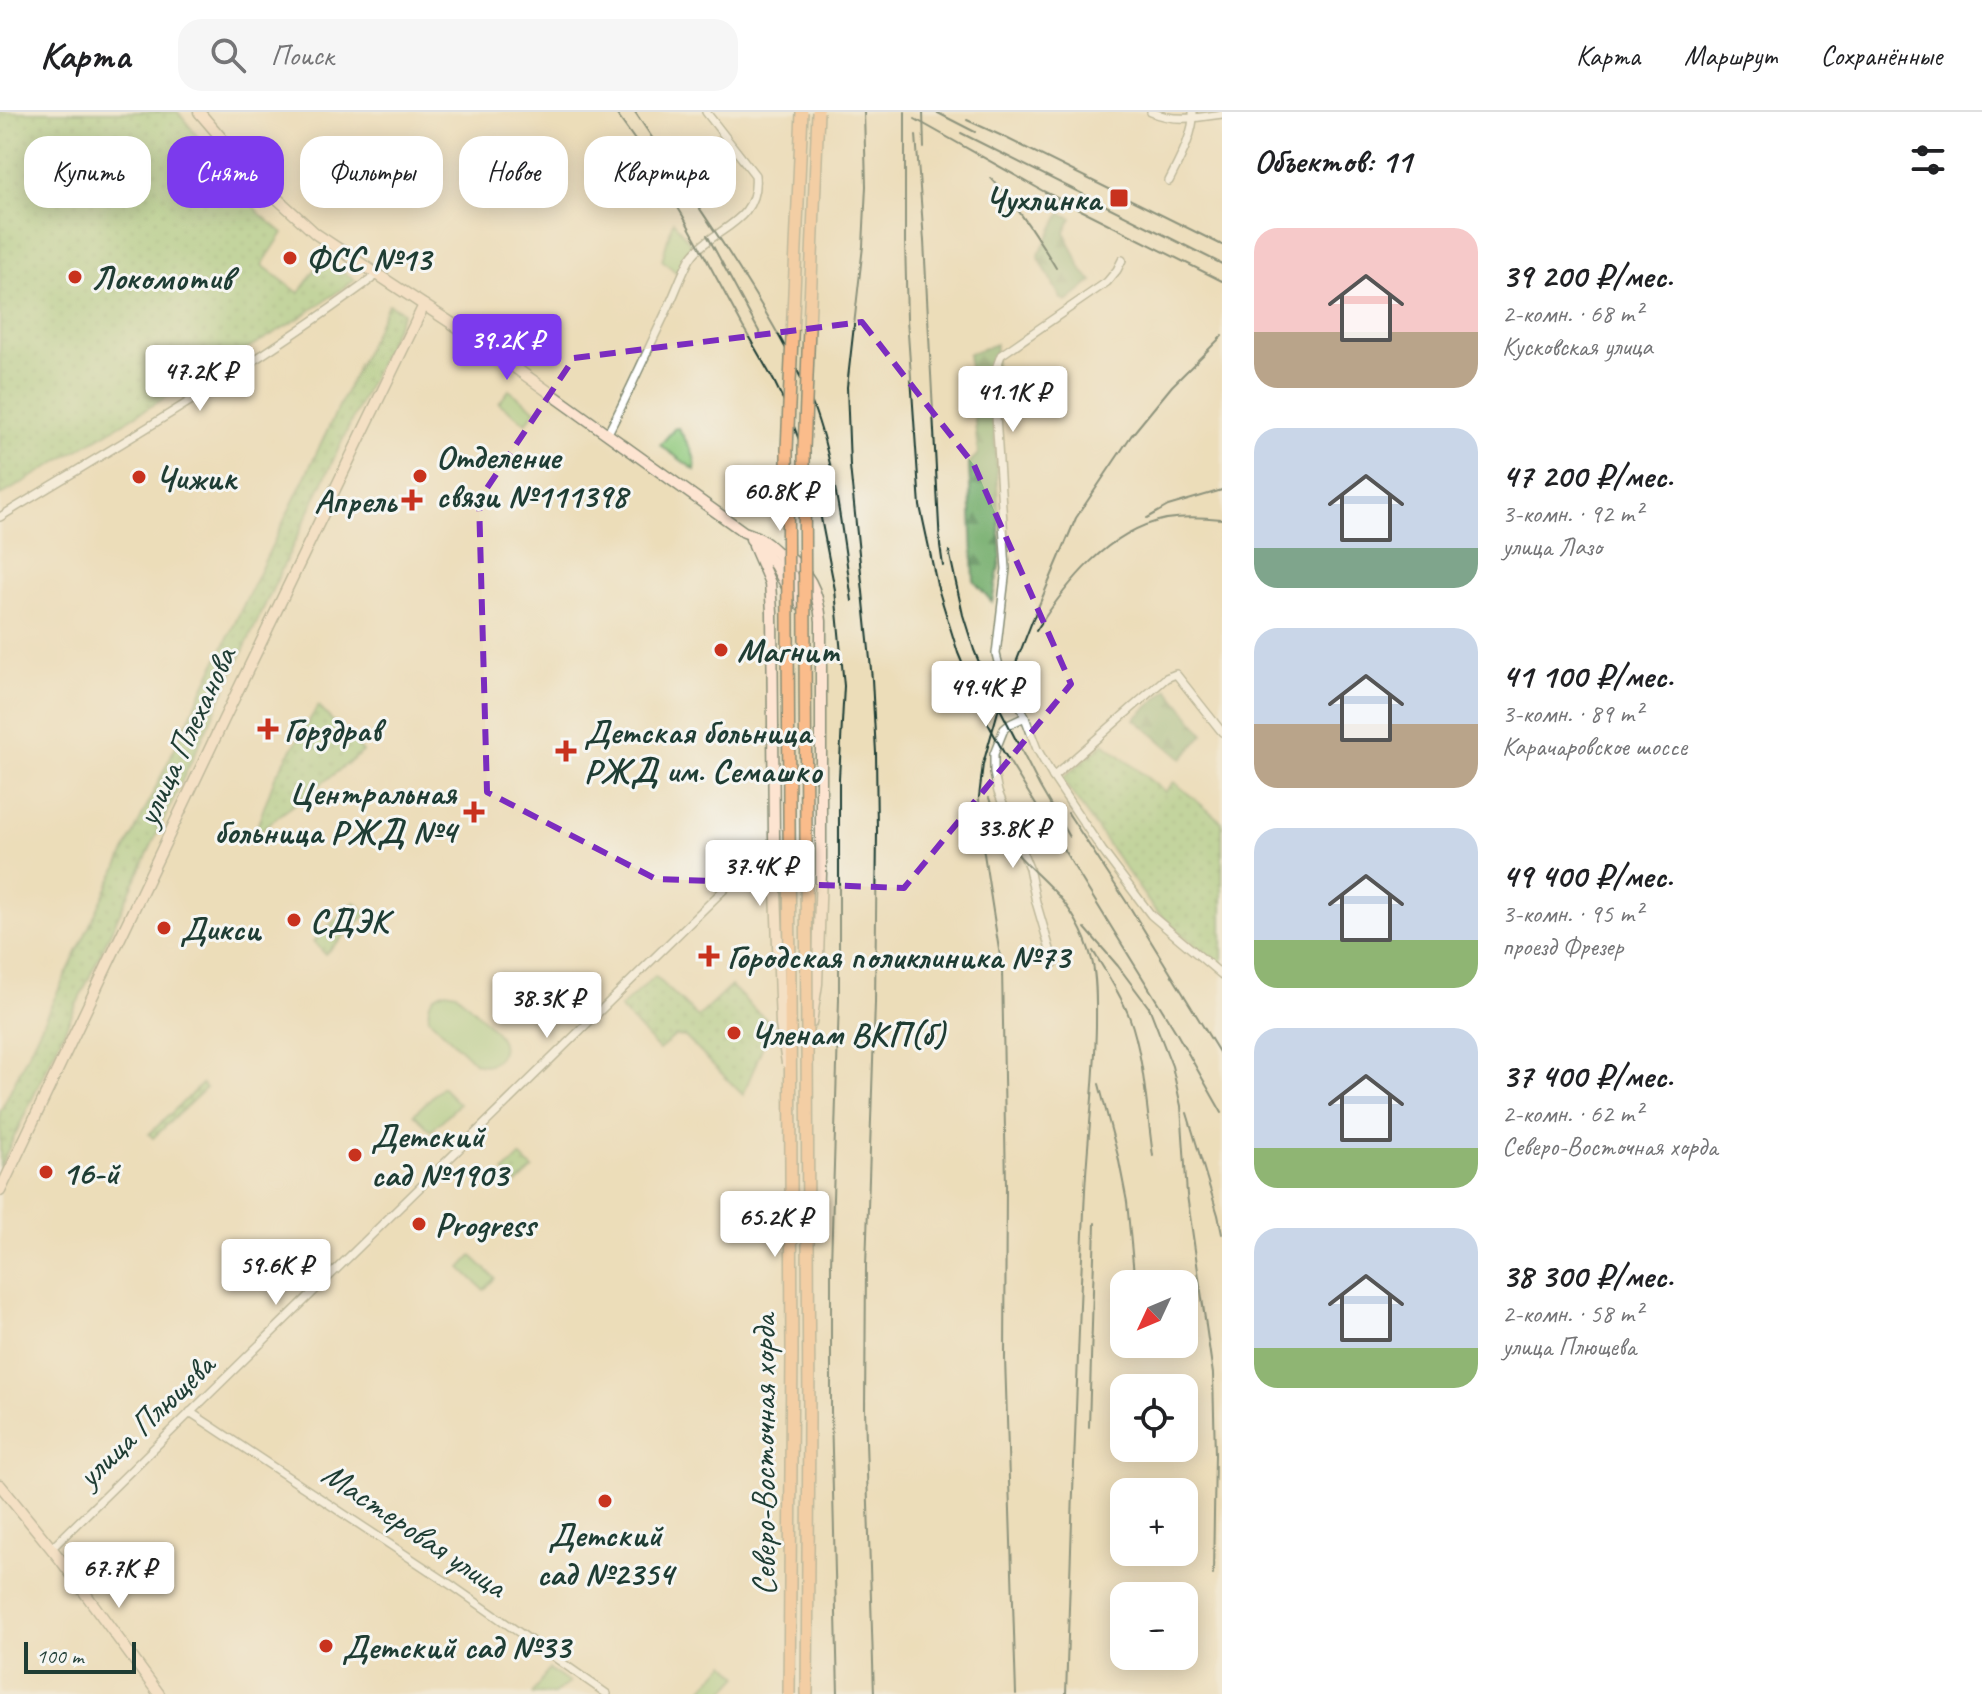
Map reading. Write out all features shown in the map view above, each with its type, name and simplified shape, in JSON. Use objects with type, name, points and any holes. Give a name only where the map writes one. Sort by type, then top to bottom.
[{"type":"main road","name":"Северо-Восточная хорда","points":[[790,1694],[792,1443],[787,450],[802,112]]},
{"type":"main road","name":"Северо-Восточная хорда","points":[[807,1694],[809,1434],[804,465],[818,112]]},
{"type":"street","points":[[199,112],[233,153],[316,234],[468,334],[748,536],[775,565],[789,591],[790,1694]]},
{"type":"street","points":[[608,433],[692,257],[734,223],[749,206],[756,187],[755,175],[706,112]]},
{"type":"street","points":[[1151,112],[1167,119],[1222,114]]},
{"type":"street","points":[[1169,181],[1194,115]]},
{"type":"street","points":[[1122,260],[1107,282],[1001,355],[997,366],[996,415],[1006,569],[996,654],[999,666],[1016,694],[1037,749],[1102,850],[1151,915],[1222,975]]},
{"type":"street","points":[[0,517],[206,392],[299,332],[377,275]]},
{"type":"street","name":"улица Плеханова","points":[[0,1191],[424,305]]},
{"type":"street","points":[[748,536],[770,583],[781,1025],[790,1087]]},
{"type":"street","points":[[748,536],[760,539],[797,566],[815,587],[821,621],[821,874],[817,984],[807,1043]]},
{"type":"street","points":[[774,549],[790,571],[801,601],[805,1664],[800,1694]]},
{"type":"street","points":[[1053,777],[1166,678],[1176,674],[1222,732]]},
{"type":"street","points":[[1025,717],[1004,729],[994,754],[994,773],[998,792],[1029,868],[1054,963]]},
{"type":"street","name":"улица Плющева","points":[[51,1549],[755,859],[768,854],[804,854]]},
{"type":"street","name":"Мастеровая улица","points":[[190,1412],[442,1578],[607,1694]]},
{"type":"street","points":[[0,1485],[159,1694]]},
{"type":"highlighted area","points":[[862,322],[974,465],[1071,684],[904,888],[656,879],[487,792],[479,500],[574,358]]},
{"type":"green space","points":[[0,112],[178,112],[197,136],[167,136],[167,208],[255,208],[283,233],[262,265],[299,293],[323,258],[355,280],[298,319],[0,496]]},
{"type":"green space","points":[[1061,213],[1072,218],[1065,232],[1083,272],[1093,281],[1067,302],[1061,299],[1038,256]]},
{"type":"green space","points":[[673,221],[693,247],[677,273],[662,260]]},
{"type":"green space","points":[[388,304],[403,312],[0,1167],[0,1112]]},
{"type":"green space","points":[[996,344],[993,406],[1001,557],[992,602],[974,581],[969,463],[978,454],[968,354]]},
{"type":"green space","points":[[509,390],[536,410],[526,423],[499,403]]},
{"type":"green space","points":[[675,428],[690,448],[695,459],[695,470],[660,445]]},
{"type":"green space","points":[[1168,689],[1204,734],[1182,759],[1135,719]]},
{"type":"green space","points":[[318,706],[363,752],[254,835],[275,777]]},
{"type":"green space","points":[[1104,743],[1165,792],[1174,782],[1222,822],[1222,970],[1153,908],[1062,779]]},
{"type":"green space","points":[[355,902],[367,914],[325,954],[313,941]]},
{"type":"green space","points":[[655,976],[698,1017],[731,986],[772,1023],[743,1095],[685,1037],[675,1036],[659,1050],[620,1008]]},
{"type":"green space","points":[[446,991],[456,993],[498,1035],[502,1049],[500,1056],[492,1063],[475,1063],[429,1018],[431,1001]]},
{"type":"green space","points":[[202,1084],[206,1088],[153,1138],[149,1134]]},
{"type":"green space","points":[[442,1087],[459,1104],[431,1131],[414,1114]]},
{"type":"green space","points":[[520,1156],[533,1169],[517,1184],[504,1172]]},
{"type":"green space","points":[[472,1256],[495,1278],[484,1290],[461,1268]]},
{"type":"green space","points":[[726,1663],[739,1676],[722,1694],[706,1694],[701,1690]]},
{"type":"green space","points":[[549,1669],[569,1683],[554,1694],[532,1694]]},
{"type":"railway","points":[[615,112],[652,164],[683,216],[789,412],[820,513],[835,590],[844,686],[839,778],[839,999],[831,1265],[838,1694]]},
{"type":"railway","points":[[635,112],[741,272],[804,384],[820,426],[832,475],[852,601]]},
{"type":"railway","points":[[864,112],[866,186],[863,246],[847,387],[850,466],[872,679],[876,753],[875,1003],[866,1266],[865,1409],[874,1694]]},
{"type":"railway","points":[[905,112],[907,319],[920,506],[937,585],[958,653],[985,718],[1004,753],[1176,1032],[1222,1113]]},
{"type":"railway","points":[[923,112],[924,148]]},
{"type":"railway","points":[[936,112],[975,132]]},
{"type":"railway","points":[[915,119],[1043,191],[1222,281]]},
{"type":"railway","points":[[967,120],[1222,245]]},
{"type":"railway","points":[[961,133],[1222,264]]},
{"type":"railway","points":[[916,135],[943,566]]},
{"type":"railway","points":[[991,178],[1026,221],[1056,268]]},
{"type":"railway","points":[[707,235],[762,337]]},
{"type":"railway","points":[[1016,1694],[1005,1358],[1002,969],[980,828],[979,797],[983,764],[1000,704],[1076,518],[1131,436],[1172,386],[1222,336]]},
{"type":"railway","points":[[1147,518],[1168,506],[1222,490]]},
{"type":"railway","points":[[1036,631],[1075,578],[1107,547],[1125,535],[1166,519],[1222,519]]},
{"type":"railway","points":[[949,551],[963,615],[990,689],[1069,837]]},
{"type":"railway","points":[[989,798],[1013,849],[1057,894],[1076,920],[1094,968],[1095,1047],[1082,1253],[1066,1694]]},
{"type":"railway","points":[[1068,813],[1222,1057]]},
{"type":"railway","points":[[1085,928],[1150,1009]]},
{"type":"railway","points":[[1093,951],[1121,999],[1134,1031],[1142,1066],[1153,1156]]},
{"type":"railway","points":[[1149,1007],[1172,1066],[1181,1106],[1187,1195],[1213,1374],[1213,1575]]},
{"type":"railway","points":[[1099,1084],[1127,1202],[1134,1270]]},
{"type":"railway","points":[[1187,1113],[1222,1234]]},
{"type":"railway","points":[[1089,1427],[1095,1223]]},
{"type":"place","name":"Чухлинка","points":[[1119,198]]},
{"type":"place","name":"ФСС №13","points":[[290,258]]},
{"type":"place","name":"Локомотив","points":[[75,277]]},
{"type":"place","name":"Отделение связи №111398","points":[[420,476]]},
{"type":"place","name":"Чижик","points":[[139,477]]},
{"type":"place","name":"Апрель","points":[[412,500]]},
{"type":"place","name":"Магнит","points":[[721,650]]},
{"type":"place","name":"Горздрав","points":[[268,729]]},
{"type":"place","name":"Детская больница РЖД им. Семашко","points":[[566,751]]},
{"type":"place","name":"Центральная больница РЖД №4","points":[[474,812]]},
{"type":"place","name":"СДЭК","points":[[294,920]]},
{"type":"place","name":"Дикси","points":[[164,928]]},
{"type":"place","name":"Городская поликлиника №73","points":[[709,956]]},
{"type":"place","name":"Членам ВКП(б)","points":[[734,1033]]},
{"type":"place","name":"Детский сад №1903","points":[[355,1155]]},
{"type":"place","name":"16-й","points":[[46,1172]]},
{"type":"place","name":"Progress","points":[[419,1224]]},
{"type":"place","name":"Детский сад №2354","points":[[605,1501]]},
{"type":"place","name":"Детский сад №33","points":[[326,1646]]}]
